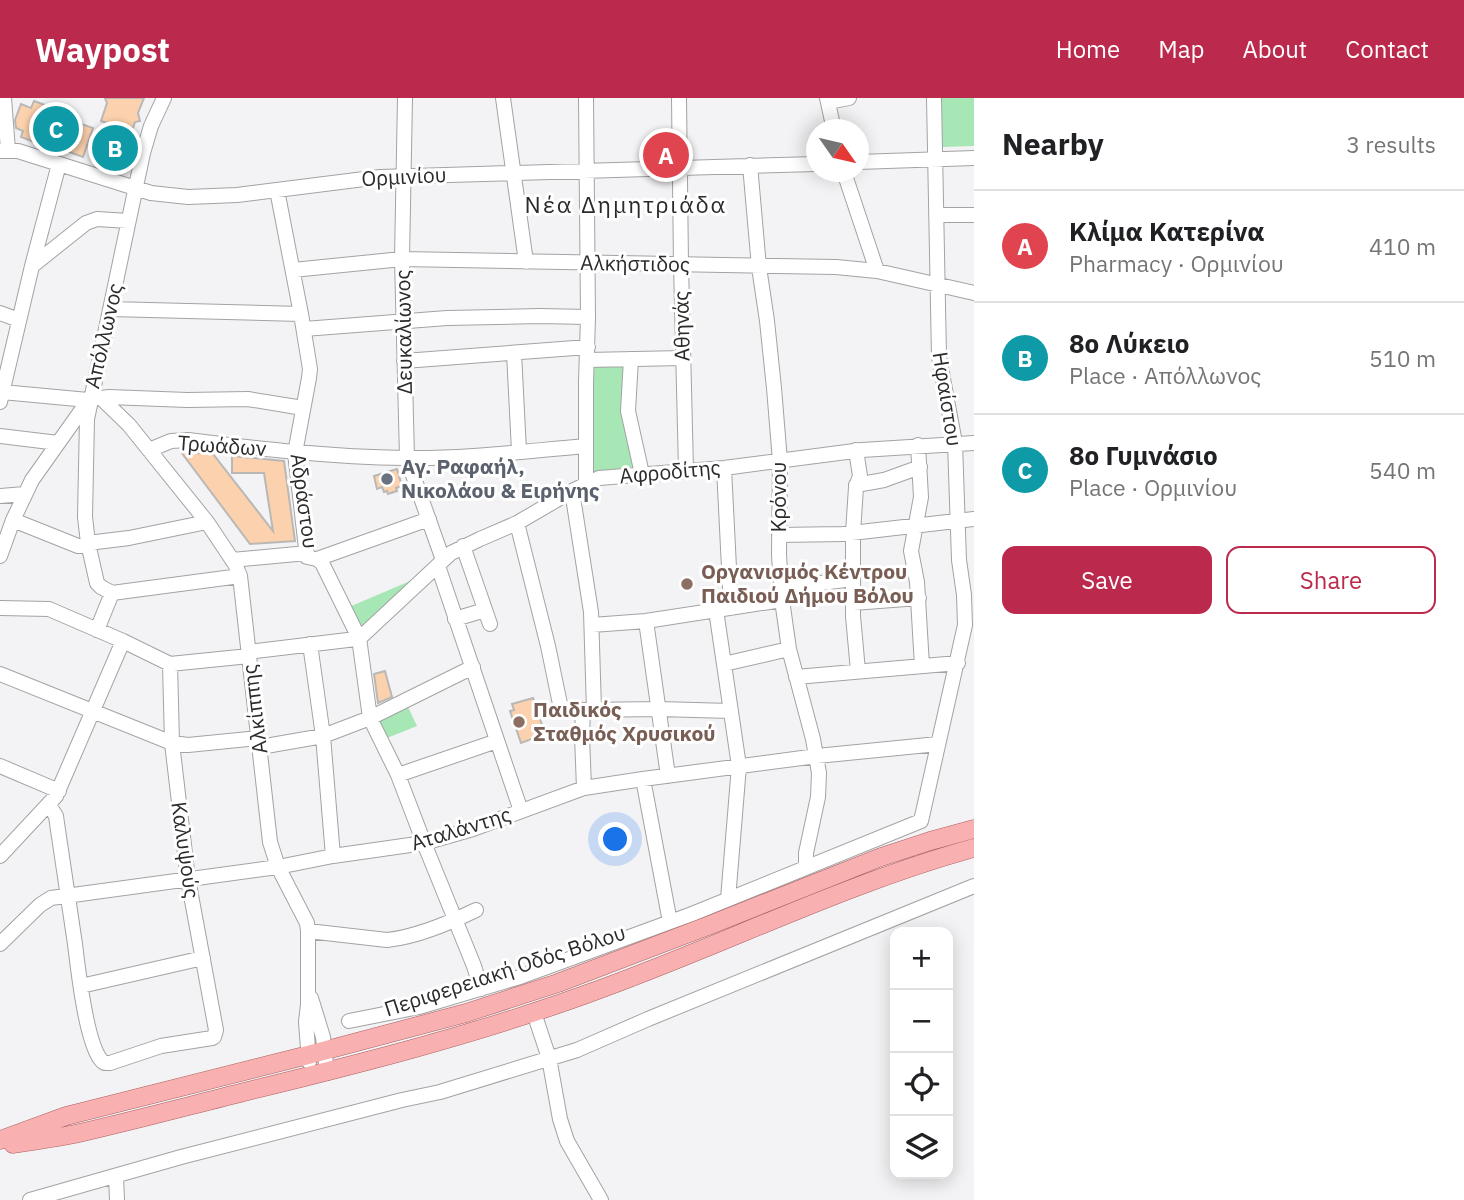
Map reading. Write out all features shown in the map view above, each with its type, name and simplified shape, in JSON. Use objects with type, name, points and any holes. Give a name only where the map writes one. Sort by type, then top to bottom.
[{"type":"main road","name":"Περιφερειακή Οδός Βόλου","points":[[0,1140],[66,1116],[466,1013],[558,983],[881,857],[974,829]]},
{"type":"main road","points":[[0,1146],[73,1134],[319,1074],[534,1013],[664,966],[850,889],[974,848]]},
{"type":"street","points":[[4,151],[5,98]]},
{"type":"street","name":"Απόλλωνος","points":[[0,556],[13,520],[36,474],[94,398],[135,188],[146,141],[164,98]]},
{"type":"street","name":"Δευκαλίωνος","points":[[405,98],[402,259],[407,458],[429,519],[456,619],[521,811]]},
{"type":"street","points":[[503,98],[526,262]]},
{"type":"street","points":[[586,98],[589,317],[586,483]]},
{"type":"street","name":"Αθηνάς","points":[[679,98],[686,470]]},
{"type":"street","points":[[832,119],[828,100],[849,98]]},
{"type":"street","name":"Ηφαίστου","points":[[806,867],[921,821],[970,611],[959,560],[955,443],[939,357],[934,98]]},
{"type":"street","name":"Ορμινίου","points":[[4,151],[18,151],[161,195],[188,197],[223,196],[380,177],[806,164]]},
{"type":"street","points":[[869,162],[974,158]]},
{"type":"street","points":[[59,164],[1,397],[248,399],[303,408]]},
{"type":"street","name":"Κρόνου","points":[[750,165],[759,267],[775,388],[781,594],[789,649],[817,756],[819,784],[806,853],[806,867]]},
{"type":"street","points":[[847,182],[877,271]]},
{"type":"street","name":"Αδράστου","points":[[278,190],[310,369],[295,453],[312,556],[322,563],[359,638],[370,718],[398,775],[481,989]]},
{"type":"street","points":[[936,215],[974,215]]},
{"type":"street","points":[[32,266],[86,223],[97,219],[128,220]]},
{"type":"street","name":"Αλκήστιδος","points":[[293,270],[402,259],[836,267],[877,271],[974,293]]},
{"type":"street","points":[[110,309],[302,314]]},
{"type":"street","points":[[0,313],[19,320]]},
{"type":"street","points":[[304,329],[491,317],[589,317]]},
{"type":"street","points":[[404,361],[514,353],[587,354],[631,359],[683,358]]},
{"type":"street","points":[[514,353],[519,451]]},
{"type":"street","points":[[631,359],[628,411],[642,474]]},
{"type":"street","points":[[94,398],[86,424],[85,506],[88,545],[97,583],[112,593],[240,576]]},
{"type":"street","name":"Τρωάδων","points":[[94,398],[129,425],[149,450],[171,440],[188,440],[295,453],[407,458],[475,456],[586,446]]},
{"type":"street","points":[[0,436],[58,443]]},
{"type":"street","name":"Αφροδίτης","points":[[359,638],[440,563],[463,546],[517,523],[586,483],[609,477],[724,468],[856,450],[974,443]]},
{"type":"street","points":[[918,445],[921,498],[911,551],[917,577],[922,666]]},
{"type":"street","name":"Αλκίππης","points":[[149,450],[208,522],[240,576],[270,842],[278,867],[307,923],[308,990],[323,1037],[317,1052],[319,1074]]},
{"type":"street","points":[[856,450],[860,476],[856,485],[853,533],[853,603],[858,671]]},
{"type":"street","points":[[856,485],[884,480],[920,467]]},
{"type":"street","points":[[724,468],[724,664],[738,766],[728,899]]},
{"type":"street","points":[[572,491],[592,625],[589,710],[582,736],[584,788]]},
{"type":"street","points":[[0,496],[26,494]]},
{"type":"street","points":[[232,560],[312,556],[429,519]]},
{"type":"street","points":[[779,535],[853,533],[974,519]]},
{"type":"street","points":[[13,520],[78,546],[208,522]]},
{"type":"street","points":[[517,523],[560,704],[564,708],[730,711]]},
{"type":"street","points":[[456,619],[487,617],[463,546]]},
{"type":"street","points":[[592,625],[646,621],[723,609],[853,579]]},
{"type":"street","points":[[97,630],[112,593]]},
{"type":"street","points":[[853,603],[919,598]]},
{"type":"street","points":[[0,608],[49,609],[170,664],[359,638]]},
{"type":"street","points":[[646,621],[668,776]]},
{"type":"street","points":[[0,856],[49,806],[59,791],[123,641]]},
{"type":"street","points":[[310,644],[323,736],[333,856]]},
{"type":"street","points":[[724,664],[789,649]]},
{"type":"street","points":[[796,677],[958,663]]},
{"type":"street","name":"Καλυψούς","points":[[80,986],[91,1036],[103,1062],[110,1063],[160,1046],[212,1038],[216,1034],[188,879],[172,743],[170,664]]},
{"type":"street","points":[[0,674],[172,743],[188,745],[323,736],[370,718],[473,667]]},
{"type":"street","points":[[398,775],[497,741]]},
{"type":"street","name":"Αταλάντης","points":[[0,944],[44,901],[51,898],[278,867],[424,843],[473,829],[584,788],[817,756],[938,744]]},
{"type":"street","points":[[0,766],[59,791]]},
{"type":"street","points":[[643,779],[670,922]]},
{"type":"street","points":[[49,806],[56,816],[80,986],[203,958]]},
{"type":"street","points":[[349,1021],[419,1007],[565,961],[806,867]]},
{"type":"street","points":[[30,1200],[195,1153],[440,1092],[577,1050],[648,1018],[974,886]]},
{"type":"street","points":[[308,931],[399,939],[476,910]]},
{"type":"street","points":[[534,1013],[549,1058],[560,1119],[567,1141],[601,1200]]},
{"type":"street","points":[[116,1176],[117,1200]]},
{"type":"green space","points":[[941,98],[974,98],[974,146],[942,147]]},
{"type":"green space","points":[[590,365],[625,365],[634,467],[590,472]]},
{"type":"green space","points":[[410,581],[410,584],[358,629],[349,607]]},
{"type":"green space","points":[[407,705],[417,726],[387,738],[377,718]]},
{"type":"building","points":[[105,98],[144,98],[138,113],[140,121],[135,122],[132,131],[130,130],[117,172],[99,166],[113,125],[101,121],[107,103]]},
{"type":"building","points":[[34,101],[72,115],[70,120],[93,128],[83,157],[61,149],[60,152],[21,137],[23,131],[16,128],[15,120],[21,104],[31,108]]},
{"type":"building","points":[[181,452],[213,454],[273,531],[264,473],[232,473],[232,456],[284,461],[295,541],[250,544]]},
{"type":"building","name":"Αγ. Ραφαήλ, Νικολάου & Ειρήνης","points":[[397,469],[402,486],[396,488],[397,491],[388,494],[382,487],[377,489],[374,476]]},
{"type":"building","points":[[385,671],[392,697],[378,703],[374,674]]},
{"type":"building","points":[[533,698],[542,725],[534,728],[537,737],[521,743],[510,711],[514,710],[512,704]]},
{"type":"place","name":"8ο Γυμνάσιο","points":[[56,129]]},
{"type":"place","name":"8ο Λύκειο","points":[[115,148]]},
{"type":"place","name":"Κλίμα Κατερίνα","points":[[666,155]]},
{"type":"place","name":"Αγ. Ραφαήλ, Νικολάου & Ειρήνης","points":[[387,479]]},
{"type":"place","name":"Οργανισμός Κέντρου Παιδιού Δήμου Βόλου","points":[[687,584]]},
{"type":"place","name":"Παιδικός Σταθμός Χρυσικού","points":[[519,722]]},
{"type":"district","name":"Νέα Δημητριάδα","points":[[626,205]]}]
